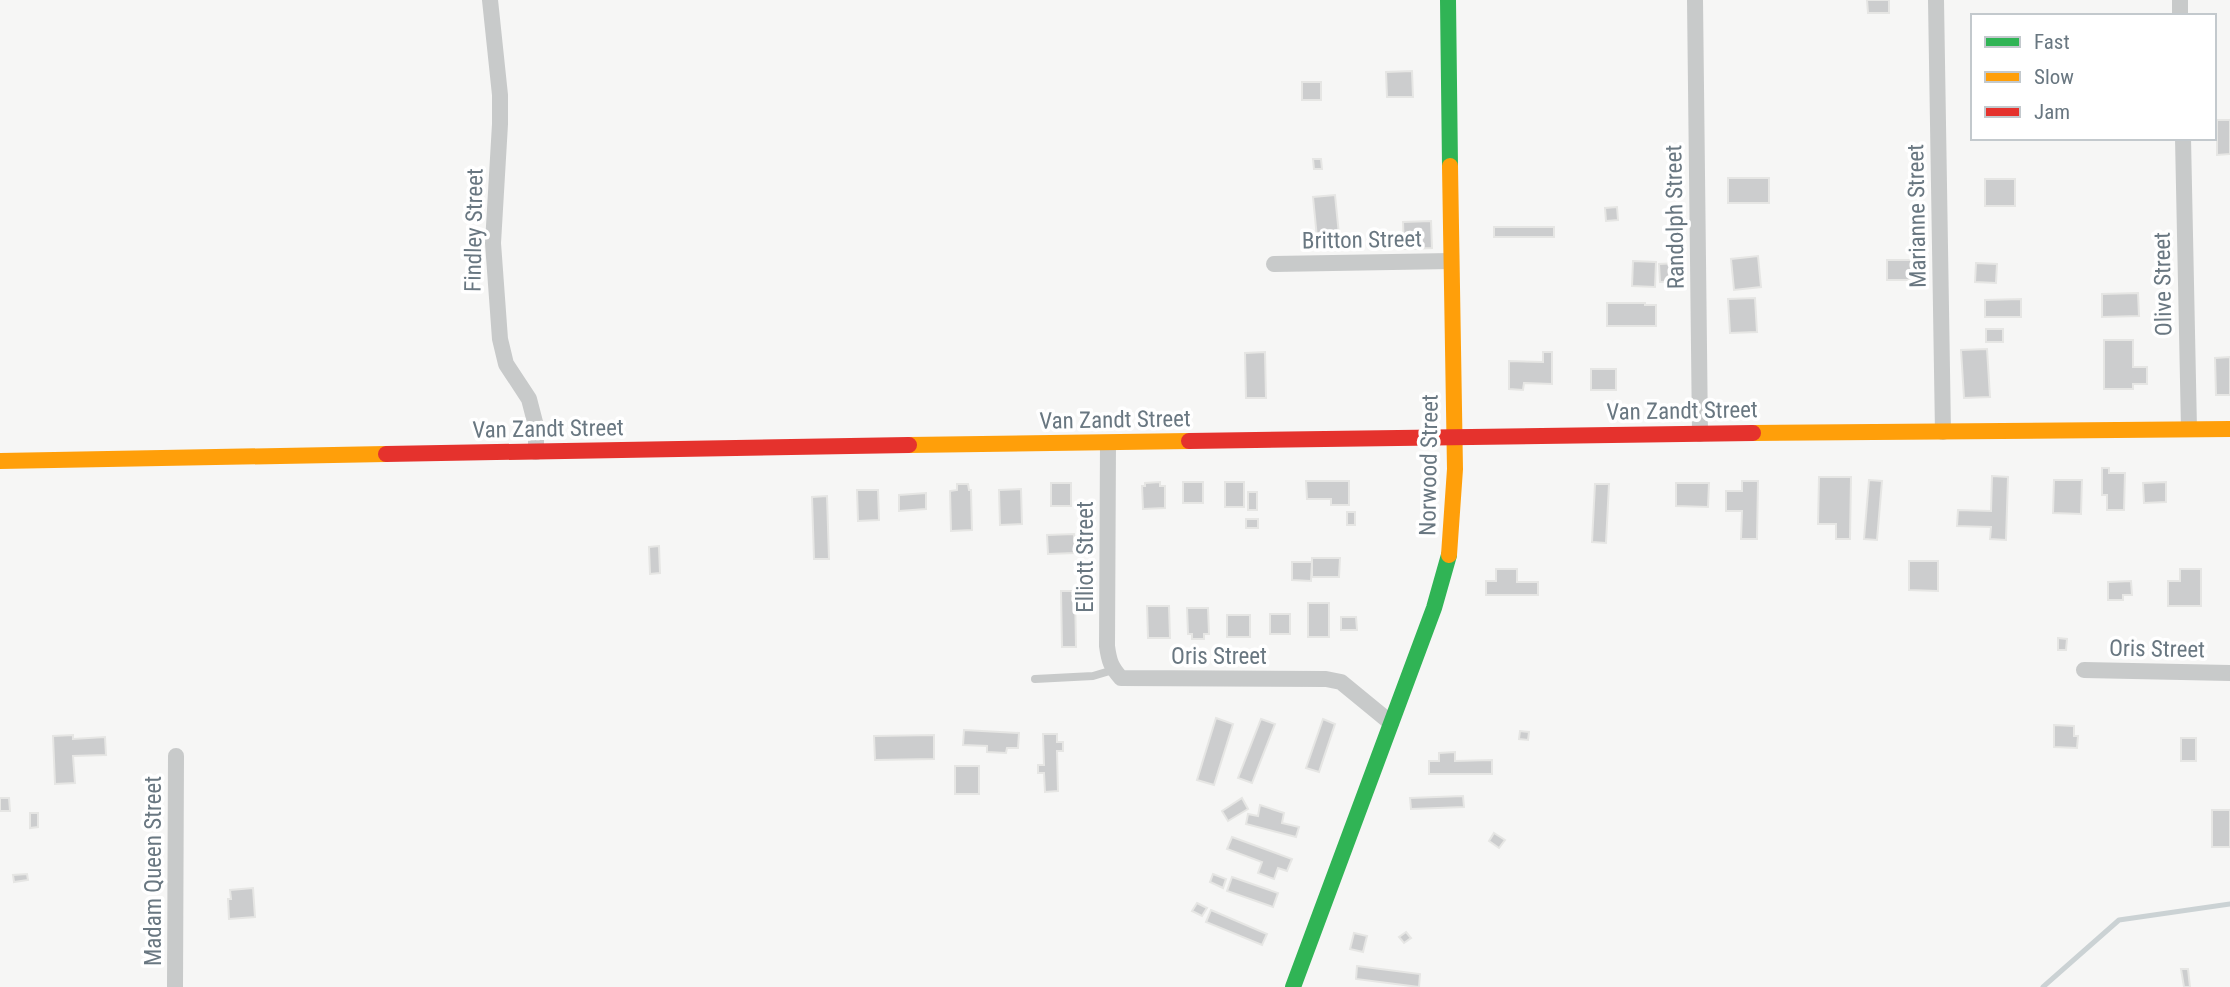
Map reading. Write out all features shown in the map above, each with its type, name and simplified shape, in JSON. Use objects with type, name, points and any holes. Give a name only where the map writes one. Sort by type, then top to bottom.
[{"type":"street","name":"Findley Street","points":[[490,0],[500,95],[493,243],[500,339],[506,364],[529,399],[536,426],[536,452]]},
{"type":"street","name":"Norwood Street","points":[[1293,987],[1434,608],[1449,555],[1454,500],[1454,436],[1448,0]]},
{"type":"street","name":"Randolph Street","points":[[1695,0],[1700,434]]},
{"type":"street","name":"Marianne Street","points":[[1936,0],[1942,432]]},
{"type":"street","name":"Olive Street","points":[[2183,140],[2189,429]]},
{"type":"street","name":"Britton Street","points":[[1274,264],[1451,261]]},
{"type":"street","name":"Van Zandt Street","points":[[0,461],[1454,436],[2230,429]]},
{"type":"street","name":"Elliott Street","points":[[1108,443],[1107,646],[1109,662],[1114,670]]},
{"type":"street","name":"Oris Street","points":[[1114,670],[1122,678],[1326,679],[1341,682],[1391,723]]},
{"type":"street","name":"Oris Street","points":[[2084,670],[2230,673]]},
{"type":"street","name":"Madam Queen Street","points":[[175,987],[176,755]]},
{"type":"lane","name":"Oris Street","points":[[1035,679],[1093,676],[1114,670]]},
{"type":"building","points":[[1867,0],[1889,0],[1889,13],[1868,13]]},
{"type":"building","points":[[1412,71],[1413,97],[1387,97],[1386,72]]},
{"type":"building","points":[[1302,82],[1321,82],[1321,100],[1302,100]]},
{"type":"building","points":[[2217,120],[2230,120],[2230,154],[2217,155]]},
{"type":"building","points":[[1313,159],[1321,159],[1322,169],[1314,169]]},
{"type":"building","points":[[1728,178],[1769,178],[1769,203],[1728,203]]},
{"type":"building","points":[[1985,179],[2015,179],[2015,206],[1985,206]]},
{"type":"building","points":[[1335,195],[1339,235],[1317,238],[1313,197]]},
{"type":"building","points":[[1617,207],[1618,220],[1606,221],[1605,208]]},
{"type":"building","points":[[1431,221],[1432,248],[1404,249],[1403,222]]},
{"type":"building","points":[[1494,227],[1554,227],[1554,237],[1494,237]]},
{"type":"building","points":[[1758,256],[1761,287],[1734,290],[1731,259]]},
{"type":"building","points":[[1887,260],[1918,260],[1918,280],[1887,280]]},
{"type":"building","points":[[1633,261],[1656,262],[1655,287],[1632,286]]},
{"type":"building","points":[[1678,263],[1679,281],[1660,282],[1659,264]]},
{"type":"building","points":[[1976,263],[1997,264],[1996,283],[1975,282]]},
{"type":"building","points":[[2138,293],[2139,316],[2102,317],[2102,294]]},
{"type":"building","points":[[1755,298],[1757,332],[1730,333],[1728,299]]},
{"type":"building","points":[[2021,299],[2021,317],[1985,317],[1985,300]]},
{"type":"building","points":[[1607,303],[1656,305],[1656,326],[1607,326]]},
{"type":"building","points":[[1986,329],[2003,329],[2003,342],[1986,342]]},
{"type":"building","points":[[2104,340],[2133,340],[2133,367],[2147,367],[2147,384],[2133,384],[2133,389],[2104,389]]},
{"type":"building","points":[[1987,349],[1990,397],[1964,398],[1961,350]]},
{"type":"building","points":[[1265,352],[1266,398],[1246,398],[1245,353]]},
{"type":"building","points":[[1543,352],[1552,352],[1552,384],[1524,383],[1523,390],[1509,389],[1509,361],[1543,362]]},
{"type":"building","points":[[2230,357],[2230,395],[2216,395],[2215,358]]},
{"type":"building","points":[[1591,369],[1616,369],[1616,390],[1591,390]]},
{"type":"building","points":[[2102,468],[2109,468],[2109,473],[2125,473],[2124,510],[2107,510],[2107,495],[2102,495]]},
{"type":"building","points":[[1992,476],[2008,477],[2006,540],[1990,539],[1991,527],[1957,526],[1958,510],[1991,511]]},
{"type":"building","points":[[1819,477],[1851,477],[1850,539],[1836,539],[1836,524],[1818,524]]},
{"type":"building","points":[[1869,480],[1882,481],[1877,540],[1864,539]]},
{"type":"building","points":[[2054,480],[2082,480],[2081,514],[2053,513]]},
{"type":"building","points":[[1306,481],[1349,481],[1349,505],[1331,505],[1331,499],[1307,499]]},
{"type":"building","points":[[1742,481],[1758,481],[1757,539],[1741,539],[1742,511],[1726,511],[1726,491],[1742,491]]},
{"type":"building","points":[[1160,482],[1160,486],[1165,486],[1165,508],[1143,509],[1142,486],[1145,486],[1145,483]]},
{"type":"building","points":[[1183,482],[1203,482],[1203,503],[1183,503]]},
{"type":"building","points":[[1225,482],[1244,482],[1244,507],[1225,507]]},
{"type":"building","points":[[2166,482],[2166,502],[2144,503],[2143,483]]},
{"type":"building","points":[[1051,483],[1071,483],[1071,506],[1051,506]]},
{"type":"building","points":[[1676,483],[1709,483],[1708,507],[1676,506]]},
{"type":"building","points":[[957,484],[968,484],[971,490],[972,530],[951,531],[950,491],[957,490]]},
{"type":"building","points":[[1595,484],[1609,484],[1606,543],[1592,542]]},
{"type":"building","points":[[1021,489],[1022,524],[1000,525],[999,490]]},
{"type":"building","points":[[857,490],[878,490],[879,520],[858,521]]},
{"type":"building","points":[[1248,492],[1257,492],[1257,510],[1248,510]]},
{"type":"building","points":[[926,493],[926,509],[899,511],[899,495]]},
{"type":"building","points":[[827,496],[829,559],[814,559],[812,497]]},
{"type":"building","points":[[1347,512],[1355,512],[1355,525],[1347,525]]},
{"type":"building","points":[[1246,519],[1258,519],[1258,528],[1246,528]]},
{"type":"building","points":[[1074,534],[1075,553],[1048,554],[1047,535]]},
{"type":"building","points":[[659,546],[660,573],[650,574],[649,547]]},
{"type":"building","points":[[1312,558],[1340,558],[1339,577],[1312,577]]},
{"type":"building","points":[[1909,561],[1938,561],[1938,591],[1909,590]]},
{"type":"building","points":[[1292,562],[1312,562],[1311,581],[1292,580]]},
{"type":"building","points":[[1496,569],[1517,569],[1517,582],[1538,582],[1538,595],[1486,595],[1486,581],[1496,581]]},
{"type":"building","points":[[2180,569],[2201,569],[2201,606],[2168,606],[2168,581],[2180,581]]},
{"type":"building","points":[[2131,581],[2132,595],[2123,595],[2123,600],[2108,600],[2108,582]]},
{"type":"building","points":[[1061,591],[1075,591],[1076,647],[1062,647]]},
{"type":"building","points":[[1308,603],[1329,603],[1329,637],[1308,637]]},
{"type":"building","points":[[1147,606],[1169,606],[1170,638],[1148,638]]},
{"type":"building","points":[[1187,608],[1208,608],[1209,634],[1204,634],[1204,639],[1192,639],[1192,634],[1188,634]]},
{"type":"building","points":[[1270,614],[1290,614],[1290,634],[1270,634]]},
{"type":"building","points":[[1227,615],[1250,615],[1250,637],[1227,637]]},
{"type":"building","points":[[1341,617],[1356,617],[1357,630],[1341,630]]},
{"type":"building","points":[[2058,638],[2067,639],[2066,650],[2058,650]]},
{"type":"building","points":[[1216,718],[1233,724],[1214,785],[1197,780]]},
{"type":"building","points":[[1261,719],[1275,724],[1252,783],[1238,778]]},
{"type":"building","points":[[1323,719],[1335,724],[1319,772],[1306,768]]},
{"type":"building","points":[[2054,725],[2074,726],[2074,736],[2078,736],[2077,748],[2054,747]]},
{"type":"building","points":[[964,730],[1019,733],[1018,748],[1007,748],[1006,753],[987,752],[987,746],[963,745]]},
{"type":"building","points":[[1520,731],[1529,732],[1528,740],[1519,739]]},
{"type":"building","points":[[1043,734],[1057,734],[1057,742],[1063,742],[1063,751],[1057,751],[1058,791],[1045,792],[1044,773],[1038,773],[1038,765],[1044,765]]},
{"type":"building","points":[[73,735],[73,739],[105,737],[106,755],[73,756],[75,783],[55,784],[53,736]]},
{"type":"building","points":[[934,735],[934,759],[875,760],[874,736]]},
{"type":"building","points":[[2181,738],[2196,738],[2196,761],[2181,761]]},
{"type":"building","points":[[1455,752],[1455,761],[1492,760],[1492,774],[1429,774],[1429,761],[1439,761],[1439,753]]},
{"type":"building","points":[[955,766],[979,766],[979,794],[955,794]]},
{"type":"building","points":[[1463,796],[1464,807],[1411,809],[1410,798]]},
{"type":"building","points":[[0,798],[9,798],[10,811],[0,811]]},
{"type":"building","points":[[1242,798],[1248,809],[1228,821],[1222,811]]},
{"type":"building","points":[[1260,805],[1284,813],[1282,823],[1299,827],[1296,837],[1246,824],[1248,814],[1258,816]]},
{"type":"building","points":[[2212,810],[2230,810],[2230,847],[2212,847]]},
{"type":"building","points":[[30,813],[38,813],[38,827],[30,828]]},
{"type":"building","points":[[1494,833],[1505,840],[1499,848],[1489,841]]},
{"type":"building","points":[[1232,837],[1292,859],[1287,871],[1278,868],[1274,879],[1258,873],[1262,862],[1227,849]]},
{"type":"building","points":[[27,874],[28,880],[14,882],[13,875]]},
{"type":"building","points":[[1213,874],[1226,879],[1223,888],[1210,882]]},
{"type":"building","points":[[1232,877],[1278,893],[1273,907],[1227,891]]},
{"type":"building","points":[[253,888],[255,917],[229,919],[230,890]]},
{"type":"building","points":[[1197,903],[1207,908],[1202,916],[1192,911]]},
{"type":"building","points":[[1211,910],[1267,934],[1262,945],[1206,922]]},
{"type":"building","points":[[1406,932],[1411,938],[1404,943],[1399,937]]},
{"type":"building","points":[[1354,933],[1367,936],[1363,952],[1350,949]]},
{"type":"building","points":[[1357,966],[1420,974],[1419,987],[1356,979]]},
{"type":"building","points":[[2181,969],[2188,969],[2190,987],[2184,987]]},
{"type":"waterway","points":[[2043,987],[2119,920],[2230,904]]},
{"type":"traffic: fast","points":[[1448,0],[1450,166]]},
{"type":"traffic: fast","points":[[1293,987],[1434,608],[1449,555]]},
{"type":"traffic: slow","points":[[1449,555],[1455,469],[1450,166]]},
{"type":"traffic: slow","points":[[1753,433],[2230,429]]},
{"type":"traffic: slow","points":[[909,445],[1189,441]]},
{"type":"traffic: slow","points":[[0,461],[386,454]]},
{"type":"traffic: jam","points":[[1189,441],[1753,433]]},
{"type":"traffic: jam","points":[[386,454],[909,445]]}]
